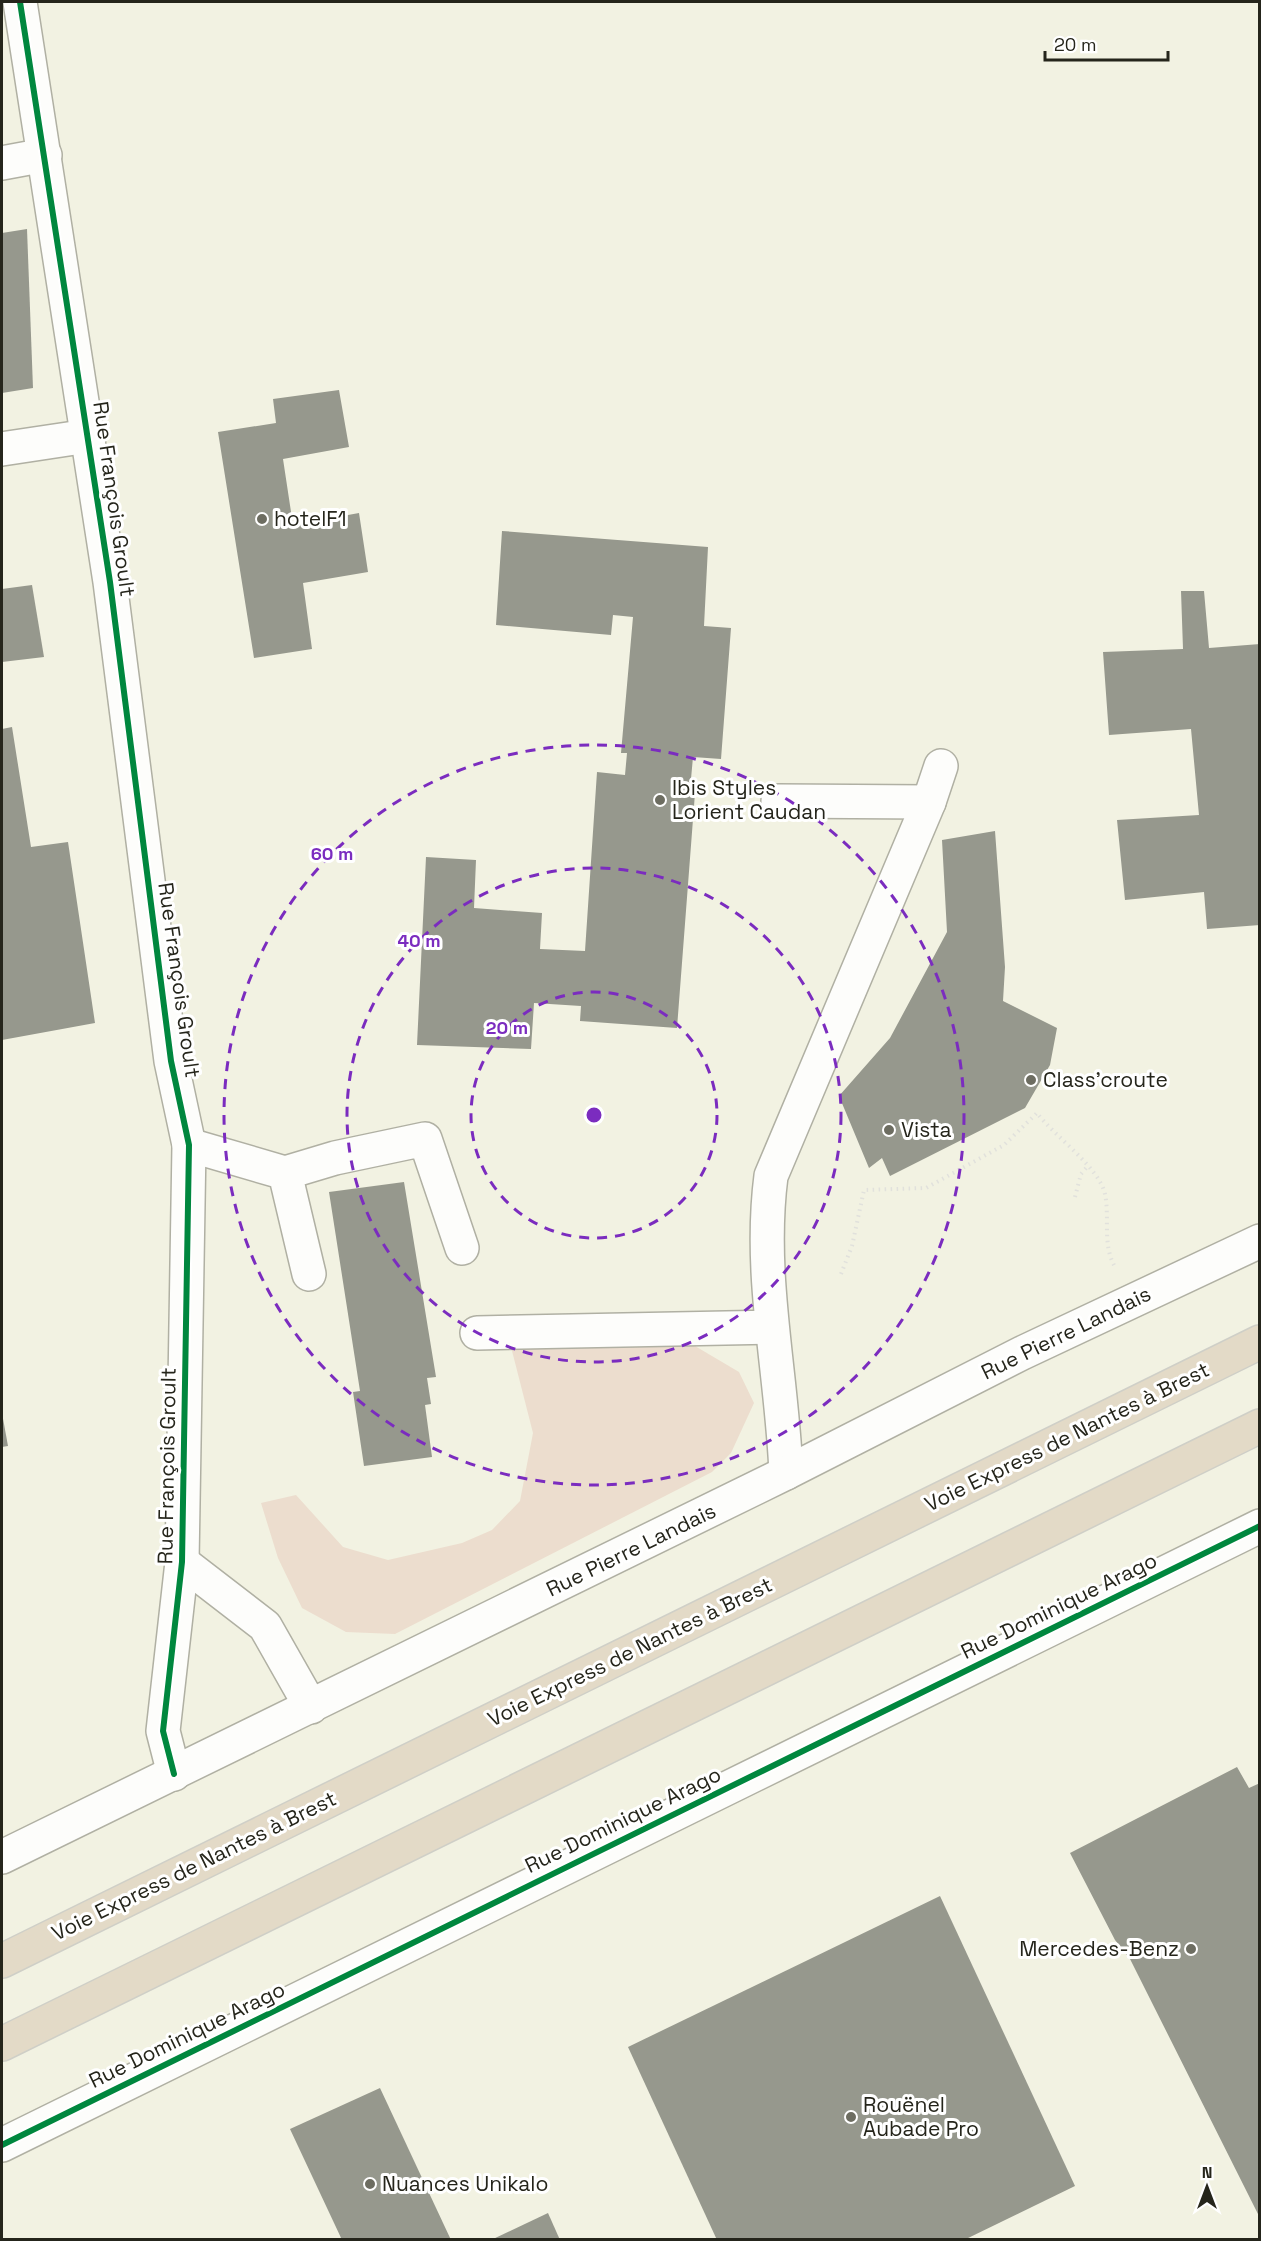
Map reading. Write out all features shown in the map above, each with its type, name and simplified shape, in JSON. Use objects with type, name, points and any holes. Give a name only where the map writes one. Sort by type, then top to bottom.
[{"type":"highway","name":"Voie Express de Nantes à Brest","points":[[2,1961],[1260,1342]]},
{"type":"highway","points":[[2,2044],[1260,1426]]},
{"type":"street","name":"Rue François Groult","points":[[20,2],[110,582],[171,1061],[189,1145],[182,1562],[163,1731],[174,1774]]},
{"type":"street","points":[[2,163],[45,155]]},
{"type":"street","points":[[2,449],[88,436]]},
{"type":"street","points":[[786,1473],[771,1326],[766,1216],[771,1176],[929,802],[941,766]]},
{"type":"street","points":[[778,801],[929,802]]},
{"type":"street","points":[[189,1145],[285,1173],[335,1158],[425,1139],[462,1248]]},
{"type":"street","points":[[285,1173],[309,1274]]},
{"type":"street","name":"Rue Pierre Landais","points":[[2,1857],[786,1473],[1132,1300],[1260,1241]]},
{"type":"street","points":[[477,1333],[771,1326]]},
{"type":"street","name":"Rue Dominique Arago","points":[[2,2145],[1260,1526]]},
{"type":"street","points":[[182,1562],[265,1626],[311,1707]]},
{"type":"path","points":[[841,1274],[852,1246],[864,1190],[926,1188],[1004,1145],[1037,1113],[1049,1130],[1087,1167],[1105,1193],[1109,1257],[1132,1300]]},
{"type":"path","points":[[1075,1197],[1081,1174],[1087,1167]]},
{"type":"shaded area","points":[[510,1343],[695,1346],[739,1372],[754,1403],[731,1453],[712,1472],[395,1634],[346,1632],[302,1608],[278,1558],[261,1503],[296,1495],[343,1547],[388,1560],[462,1543],[492,1530],[520,1501],[533,1433]]},
{"type":"building","points":[[27,229],[33,388],[2,393],[2,233]]},
{"type":"building","name":"hotelF1","points":[[339,390],[349,447],[283,459],[293,525],[359,513],[368,572],[303,583],[312,649],[254,658],[218,432],[276,423],[273,399]]},
{"type":"building","points":[[502,531],[708,547],[704,626],[731,628],[721,759],[693,757],[691,779],[696,780],[677,1028],[580,1021],[581,1006],[534,1003],[531,1049],[417,1045],[426,857],[476,860],[474,908],[542,913],[540,949],[585,951],[597,772],[625,775],[627,753],[621,753],[633,617],[613,615],[611,635],[496,625]]},
{"type":"building","points":[[32,585],[44,657],[2,662],[2,589]]},
{"type":"building","points":[[1181,591],[1204,591],[1209,648],[1260,644],[1260,925],[1207,929],[1204,892],[1125,900],[1117,820],[1199,815],[1191,729],[1109,735],[1103,652],[1183,649]]},
{"type":"building","points":[[12,727],[31,847],[68,842],[95,1023],[2,1040],[2,729]]},
{"type":"building","points":[[995,831],[1005,967],[1003,1001],[1057,1028],[1050,1065],[1025,1108],[890,1176],[882,1158],[869,1168],[839,1096],[890,1038],[947,932],[942,840]]},
{"type":"building","points":[[404,1182],[436,1377],[427,1378],[431,1404],[425,1405],[432,1457],[364,1466],[353,1392],[360,1391],[329,1192]]},
{"type":"building","points":[[2,1413],[8,1446],[2,1447]]},
{"type":"building","name":"Mercedes-Benz","points":[[1237,1767],[1249,1788],[1260,1783],[1260,2218],[1130,1959],[1115,1940],[1070,1853]]},
{"type":"building","name":"Rouënel Aubade Pro","points":[[940,1896],[1075,2186],[964,2240],[717,2240],[628,2047]]},
{"type":"building","name":"Nuances Unikalo","points":[[380,2088],[451,2240],[342,2240],[290,2129]]},
{"type":"building","name":"Nuances Unikalo","points":[[548,2213],[560,2240],[491,2240]]},
{"type":"cycle path","points":[[20,2],[110,582],[171,1061],[189,1145],[182,1562],[163,1731],[174,1774]]},
{"type":"cycle path","points":[[2,2145],[1260,1526]]},
{"type":"place","name":"hotelF1","points":[[262,519]]},
{"type":"place","name":"Ibis Styles Lorient Caudan","points":[[660,800]]},
{"type":"place","name":"Class'croute","points":[[1031,1080]]},
{"type":"place","name":"Vista","points":[[889,1130]]},
{"type":"place","name":"Mercedes-Benz","points":[[1191,1949]]},
{"type":"place","name":"Rouënel Aubade Pro","points":[[851,2117]]},
{"type":"place","name":"Nuances Unikalo","points":[[370,2184]]}]
